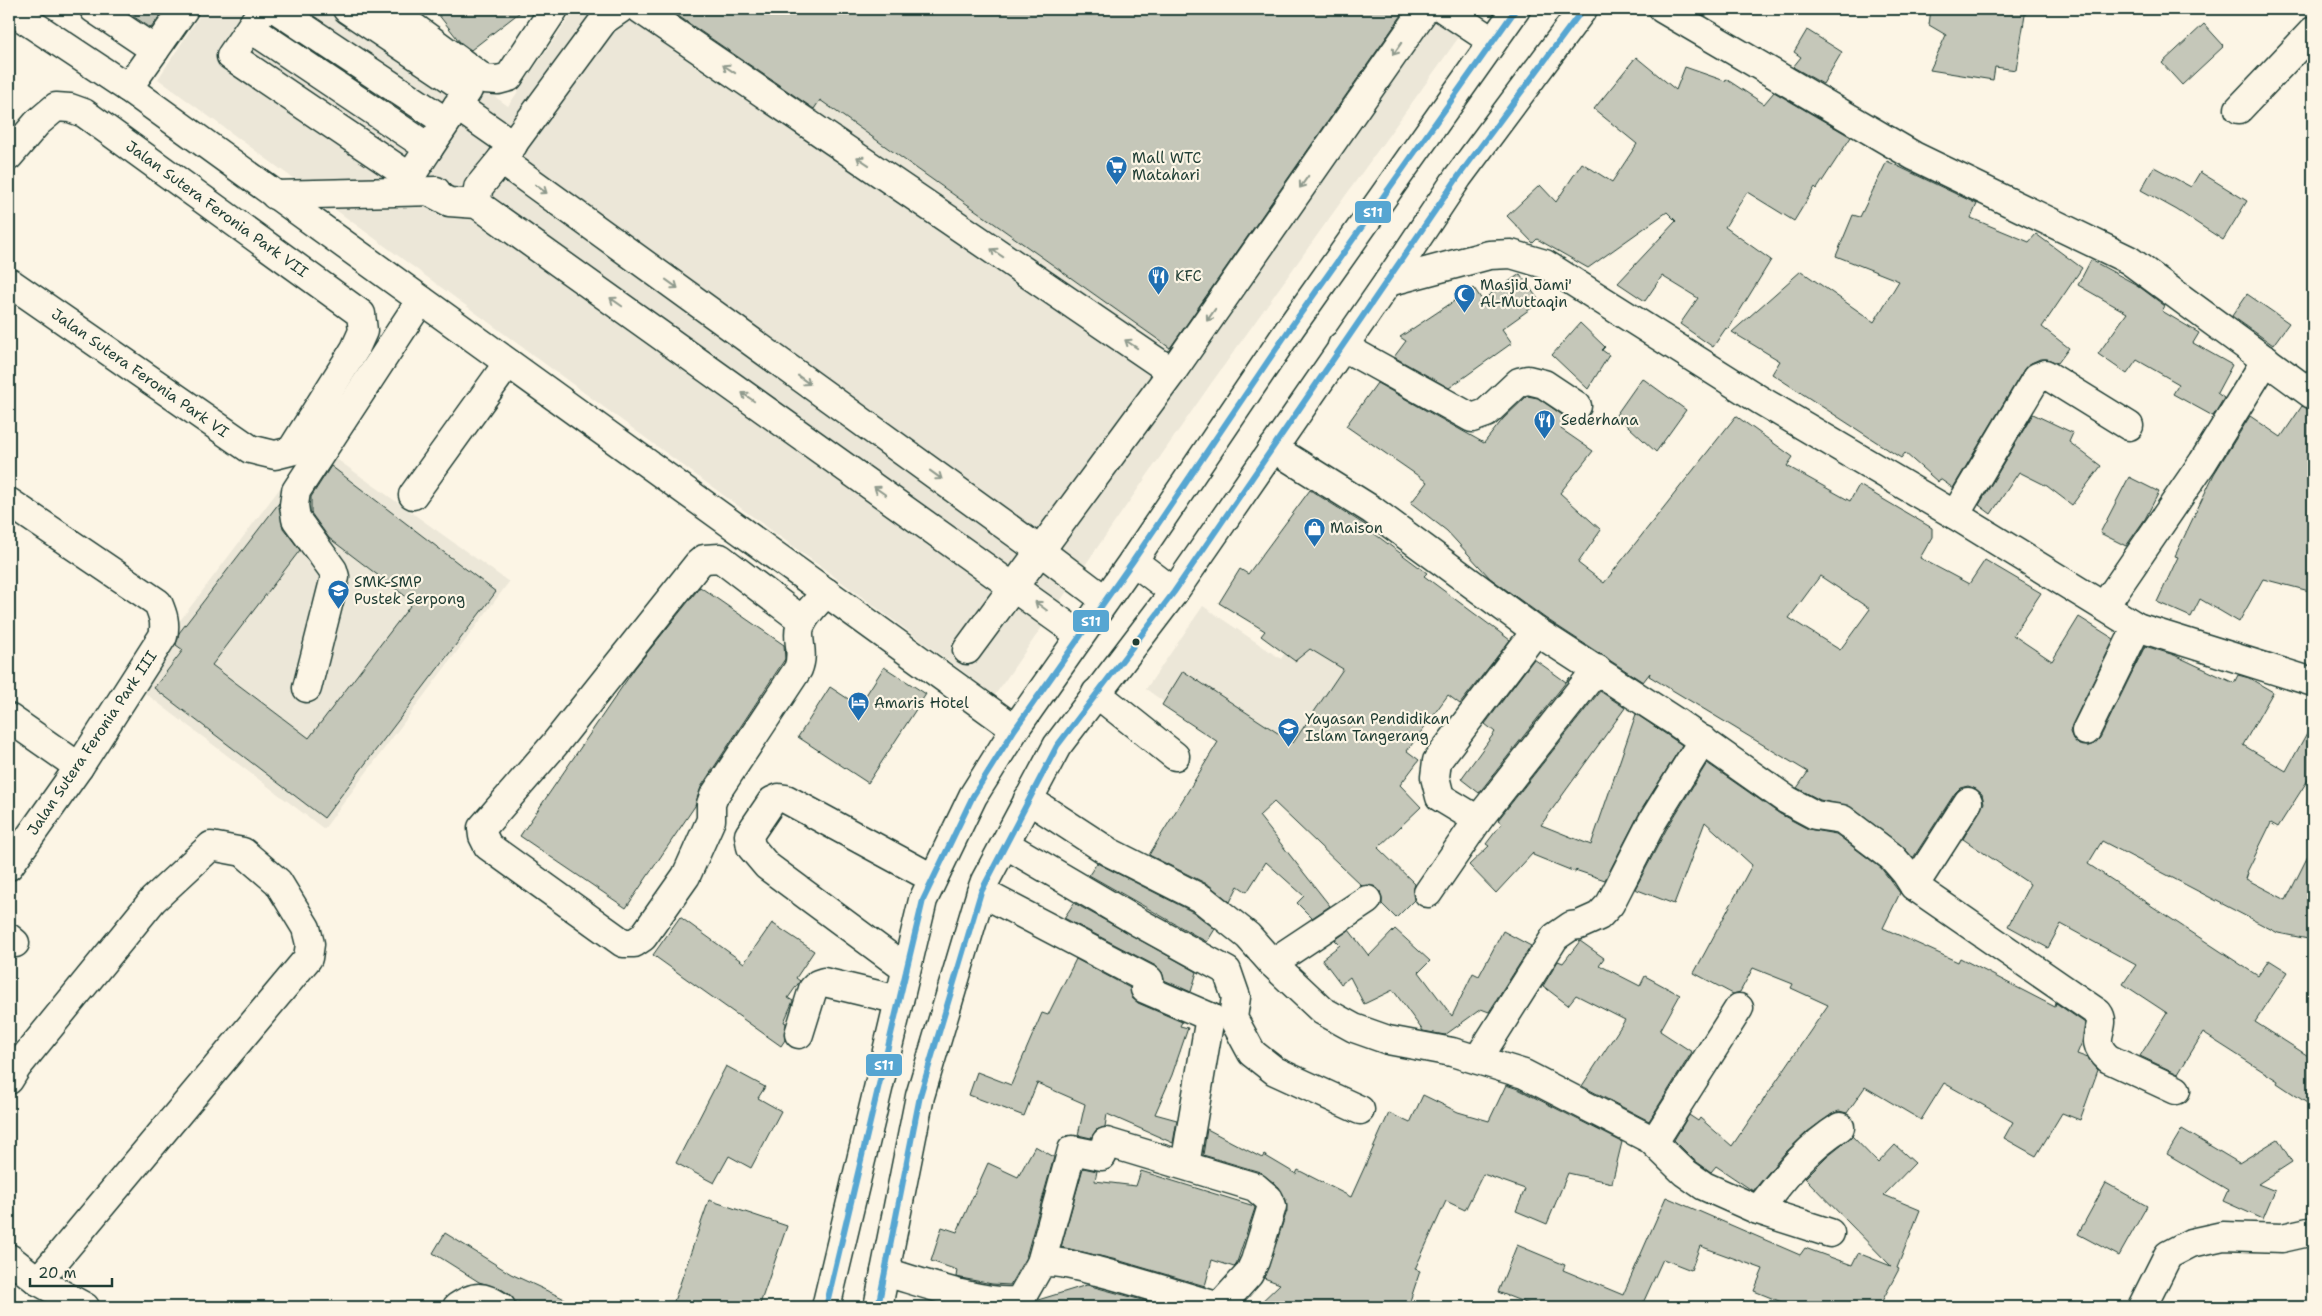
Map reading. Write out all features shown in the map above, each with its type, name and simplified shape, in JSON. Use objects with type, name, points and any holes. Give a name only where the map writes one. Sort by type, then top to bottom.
[{"type":"street","points":[[9,9],[128,88],[1015,729]]},
{"type":"street","points":[[94,9],[154,50]]},
{"type":"street","points":[[128,88],[184,9]]},
{"type":"street","points":[[276,9],[363,67],[452,114],[507,153],[1105,600]]},
{"type":"street","points":[[347,9],[387,22],[484,79],[498,80],[509,76],[554,9]]},
{"type":"street","points":[[275,195],[432,192],[449,202],[478,196],[604,20],[620,9]]},
{"type":"street","points":[[640,9],[1172,372]]},
{"type":"street","points":[[967,650],[1172,372],[1425,9]]},
{"type":"street","points":[[1444,9],[1492,41]]},
{"type":"street","points":[[826,1307],[923,900],[973,796],[1015,729],[1133,561],[1291,327],[1516,9]]},
{"type":"street","points":[[878,1307],[920,1096],[981,892],[1057,746],[1174,592],[1388,282],[1458,177],[1584,9]]},
{"type":"street","points":[[1663,9],[1914,156],[2129,260],[2313,394]]},
{"type":"street","points":[[387,22],[468,90],[410,177],[231,56],[256,18],[346,92],[429,148]]},
{"type":"street","points":[[327,121],[363,67],[387,22]]},
{"type":"street","points":[[2239,109],[2313,31]]},
{"type":"street","name":"Jalan Sutera Feronia Park VII","points":[[9,156],[37,123],[56,107],[70,108],[84,113],[361,314],[363,331],[355,349],[291,451],[275,455]]},
{"type":"street","points":[[478,196],[1080,635]]},
{"type":"street","points":[[1388,282],[1489,256],[1510,254],[1545,264],[1760,400],[1956,515],[2105,605],[2137,627],[2313,682]]},
{"type":"street","name":"Jalan Sutera Feronia Park VI","points":[[9,282],[250,449],[275,455]]},
{"type":"street","points":[[307,688],[335,577],[333,570],[296,519],[294,505],[296,491],[421,300]]},
{"type":"street","points":[[1342,346],[1472,418],[1486,413],[1519,382],[1528,380],[1544,384],[1577,406]]},
{"type":"street","points":[[2105,605],[2203,462],[2266,360]]},
{"type":"street","points":[[413,495],[508,363]]},
{"type":"street","points":[[1956,515],[2037,377],[2045,374],[2061,382],[2129,426]]},
{"type":"street","points":[[1273,448],[1372,510],[1536,631],[1597,669],[1703,740],[1787,800],[1815,815],[1842,819],[1892,857],[1914,886],[2098,1013],[2101,1019],[2097,1044],[2102,1053],[2109,1059],[2176,1090]]},
{"type":"street","name":"Jalan Sutera Feronia Park III","points":[[9,502],[158,603],[164,616],[165,626],[162,636],[79,767],[9,866]]},
{"type":"street","points":[[803,621],[720,558],[704,559],[698,564],[554,745],[482,828],[488,846],[623,943],[634,943],[643,937],[686,876],[711,820],[711,804],[714,796],[798,669],[801,662],[802,644],[800,628],[803,621],[826,592]]},
{"type":"street","points":[[1133,561],[1174,592]]},
{"type":"street","points":[[2086,732],[2137,627]]},
{"type":"street","points":[[1478,820],[1440,797],[1435,777],[1437,761],[1536,631]]},
{"type":"street","points":[[1428,893],[1478,820],[1597,669]]},
{"type":"street","points":[[1096,693],[1175,756]]},
{"type":"street","points":[[9,718],[79,767]]},
{"type":"street","points":[[1478,1060],[1555,937],[1571,926],[1579,925],[1599,916],[1610,904],[1652,822],[1703,740]]},
{"type":"street","points":[[906,969],[767,866],[751,847],[749,835],[772,801],[779,798],[786,799],[932,878]]},
{"type":"street","points":[[1028,800],[1109,852],[1202,899],[1248,936],[1272,963],[1323,1011],[1354,1028],[1388,1040],[1478,1060],[1524,1074],[1654,1142],[1673,1163],[1694,1180],[1758,1210],[1830,1233]]},
{"type":"street","points":[[1914,886],[1968,802]]},
{"type":"street","points":[[1005,844],[1138,922],[1228,971],[1236,997],[1233,1018],[1252,1053],[1275,1071],[1360,1110]]},
{"type":"street","points":[[9,1080],[23,1059],[153,900],[210,846],[243,852],[278,882],[306,928],[310,944],[308,958],[38,1281]]},
{"type":"street","points":[[981,892],[1149,980],[1145,989],[1210,1017],[1185,1165]]},
{"type":"street","points":[[1272,963],[1367,900]]},
{"type":"street","points":[[799,1034],[813,989],[818,984],[824,982],[899,1000]]},
{"type":"street","points":[[1654,1142],[1739,1008]]},
{"type":"street","points":[[1758,1210],[1803,1156],[1821,1138],[1840,1127]]},
{"type":"street","points":[[885,1272],[977,1297],[1012,1302],[1020,1300],[1041,1263],[1072,1150],[1102,1156],[1106,1142],[1255,1187],[1269,1199],[1272,1206],[1256,1261],[1249,1274],[1219,1307],[1137,1281],[1074,1265],[1050,1262],[1041,1263]]},
{"type":"street","points":[[2142,1307],[2168,1255],[2190,1243],[2223,1236],[2282,1238],[2313,1230]]},
{"type":"street","points":[[9,1258],[38,1281],[85,1307]]},
{"type":"street","points":[[457,1307],[475,1297],[487,1299],[500,1307]]},
{"type":"shaded area","points":[[204,9],[373,9],[508,106],[575,9],[1479,9],[1210,385],[995,695],[158,79]]},
{"type":"shaded area","name":"SMK-SMP Pustek Serpong","points":[[314,443],[509,582],[324,829],[145,693],[167,638]]},
{"type":"shaded area","name":"Yayasan Pendidikan Islam Tangerang","points":[[1324,592],[1417,659],[1307,805],[1146,689],[1203,606],[1281,659]]},
{"type":"building","points":[[122,9],[165,9],[151,28]]},
{"type":"building","points":[[434,9],[524,9],[471,50],[460,42]]},
{"type":"building","name":"Mall WTC Matahari","points":[[668,9],[1406,9],[1170,348],[820,100],[814,109]]},
{"type":"building","points":[[1931,9],[2026,9],[2016,70],[1995,67],[1993,80],[1930,70],[1946,35],[1929,25]]},
{"type":"building","points":[[2204,24],[2224,46],[2182,85],[2162,63]]},
{"type":"building","points":[[1807,30],[1842,52],[1823,84],[1793,67],[1801,57],[1794,52]]},
{"type":"building","points":[[1636,57],[1676,90],[1685,67],[1725,81],[1726,79],[1764,104],[1774,92],[1851,137],[1817,189],[1815,187],[1794,221],[1747,192],[1725,227],[1771,260],[1728,330],[1726,328],[1713,347],[1680,324],[1698,298],[1662,276],[1645,301],[1618,283],[1676,221],[1667,212],[1588,268],[1537,239],[1533,243],[1507,216],[1540,185],[1556,202],[1582,163],[1612,182],[1637,144],[1594,109]]},
{"type":"building","points":[[1887,161],[1977,204],[1971,218],[2029,242],[2036,234],[2082,268],[2042,327],[2069,348],[2058,363],[2047,359],[2040,359],[2024,369],[1953,488],[1940,479],[1938,482],[1905,453],[1901,458],[1772,374],[1780,361],[1732,332],[1801,271],[1874,322],[1899,281],[1836,256],[1853,215],[1860,217]]},
{"type":"building","points":[[2154,167],[2191,187],[2200,172],[2247,201],[2223,240],[2177,210],[2141,190]]},
{"type":"building","points":[[2091,260],[2137,285],[2165,306],[2162,311],[2199,333],[2193,343],[2232,365],[2217,393],[2224,398],[2213,416],[2173,394],[2179,384],[2137,360],[2127,374],[2098,354],[2127,313],[2078,285]]},
{"type":"building","name":"Masjid Jami' Al-Muttaqin","points":[[1520,274],[1540,302],[1502,329],[1512,343],[1449,388],[1394,357],[1406,341],[1400,337],[1474,288],[1482,300]]},
{"type":"building","points":[[2247,294],[2289,323],[2273,345],[2232,316]]},
{"type":"building","points":[[1580,323],[1605,347],[1602,350],[1609,355],[1588,389],[1552,355]]},
{"type":"building","points":[[1642,378],[1686,410],[1656,452],[1616,415]]},
{"type":"building","points":[[1377,383],[1484,443],[1503,419],[1527,396],[1538,398],[1568,419],[1561,429],[1593,451],[1560,493],[1601,530],[1578,563],[1604,583],[1736,416],[1793,457],[1787,466],[1850,501],[1859,485],[1932,528],[1932,537],[1920,558],[1969,584],[1985,560],[2041,593],[2013,635],[2052,661],[2079,617],[2114,639],[2072,725],[2070,732],[2073,739],[2079,745],[2088,746],[2094,744],[2100,738],[2145,646],[2174,655],[2234,683],[2238,675],[2249,678],[2273,692],[2243,745],[2286,771],[2313,722],[2313,772],[2278,827],[2271,823],[2247,872],[2246,879],[2286,900],[2313,846],[2313,940],[2278,933],[2102,841],[2088,864],[2258,976],[2269,960],[2288,972],[2255,1022],[2313,1059],[2313,1107],[2277,1083],[2278,1081],[2203,1033],[2178,1074],[2140,1056],[2167,1013],[2123,984],[2136,965],[2061,924],[2048,948],[2008,926],[2030,884],[1963,839],[1984,803],[1982,794],[1976,789],[1968,786],[1960,788],[1955,793],[1913,858],[1901,845],[1851,807],[1820,800],[1797,788],[1808,772],[1649,676],[1650,673],[1643,682],[1545,618],[1490,578],[1447,531],[1411,503],[1427,482],[1346,426]],"holes":[[[1820,576],[1870,609],[1840,650],[1789,618]]]},
{"type":"building","points":[[2302,406],[2313,410],[2313,592],[2263,579],[2239,622],[2200,599],[2191,617],[2157,602],[2178,557],[2175,556],[2214,474],[2250,416],[2281,437]]},
{"type":"building","points":[[2033,414],[2073,433],[2069,442],[2101,466],[2072,505],[2047,486],[2019,472],[1991,514],[1979,505]]},
{"type":"building","points":[[331,466],[496,592],[324,818],[154,688],[183,650],[176,645],[179,633],[279,503],[283,528],[300,550],[212,665],[309,738],[413,602],[329,538],[311,513],[311,497]]},
{"type":"building","points":[[2129,477],[2159,492],[2145,519],[2126,546],[2100,533]]},
{"type":"building","points":[[1310,490],[1373,530],[1372,532],[1427,573],[1424,576],[1510,640],[1460,704],[1448,695],[1407,751],[1419,760],[1400,785],[1421,807],[1378,848],[1415,884],[1413,891],[1414,900],[1396,918],[1382,904],[1380,891],[1374,886],[1362,886],[1274,802],[1259,816],[1330,906],[1312,918],[1297,903],[1304,896],[1266,862],[1247,892],[1238,886],[1230,902],[1209,885],[1149,855],[1218,742],[1162,705],[1183,671],[1293,743],[1343,669],[1310,649],[1295,661],[1261,636],[1265,631],[1219,603],[1240,569],[1248,574]]},
{"type":"building","points":[[700,587],[784,645],[785,659],[701,787],[695,806],[626,908],[520,836],[635,668]]},
{"type":"building","points":[[1534,659],[1566,682],[1570,677],[1479,793],[1461,779],[1495,732],[1485,724]]},
{"type":"building","name":"Amaris Hotel","points":[[884,667],[926,694],[868,783],[798,737],[830,687],[859,706]]},
{"type":"building","points":[[1600,691],[1625,708],[1541,825],[1591,845],[1636,714],[1682,745],[1639,814],[1605,880],[1575,870],[1575,872],[1533,855],[1533,853],[1496,893],[1469,865],[1489,846],[1486,844],[1502,823],[1498,820]]},
{"type":"building","points":[[1707,763],[1780,814],[1808,829],[1836,834],[1881,868],[1900,893],[1883,928],[1958,962],[1960,958],[2055,1007],[2056,1003],[2085,1023],[2082,1042],[2077,1054],[2088,1058],[2098,1070],[2080,1120],[2062,1113],[2036,1156],[2004,1138],[2013,1122],[1944,1083],[1921,1120],[1865,1087],[1847,1113],[1839,1111],[1832,1114],[1807,1132],[1784,1154],[1753,1191],[1716,1166],[1711,1172],[1694,1160],[1674,1140],[1689,1115],[1698,1121],[1700,1118],[1732,1146],[1828,1005],[1791,988],[1793,984],[1753,968],[1740,992],[1733,994],[1694,973],[1752,865],[1705,822],[1674,904],[1635,889],[1666,830]]},
{"type":"building","points":[[1097,863],[1193,912],[1215,929],[1207,942],[1089,875]]},
{"type":"building","points":[[1074,903],[1197,972],[1191,992],[1164,980],[1162,972],[1156,966],[1064,918]]},
{"type":"building","points":[[680,917],[744,963],[772,923],[814,951],[796,978],[800,981],[788,998],[793,1001],[784,1022],[786,1023],[785,1040],[781,1046],[653,955]]},
{"type":"building","points":[[1395,929],[1430,961],[1419,972],[1452,1016],[1473,973],[1479,976],[1503,931],[1531,946],[1489,1012],[1481,1009],[1445,1035],[1423,1031],[1393,990],[1364,1004],[1350,977],[1341,984],[1322,959],[1340,945],[1335,940],[1349,930],[1369,956]]},
{"type":"building","points":[[1580,941],[1604,958],[1599,965],[1640,986],[1645,976],[1680,995],[1660,1031],[1692,1052],[1649,1121],[1582,1086],[1625,1020],[1576,995],[1568,1005],[1543,986],[1558,961],[1563,963]]},
{"type":"building","points":[[1076,959],[1130,988],[1132,998],[1138,1003],[1182,1022],[1180,1026],[1188,1028],[1172,1075],[1155,1114],[1177,1120],[1173,1143],[1107,1114],[1105,1127],[1096,1130],[1091,1138],[1078,1135],[1085,1104],[1037,1083],[1024,1116],[969,1095],[977,1072],[1011,1085],[1042,1013],[1048,1015]]},
{"type":"building","points":[[726,1066],[765,1087],[758,1098],[781,1111],[751,1168],[729,1156],[714,1183],[676,1163]]},
{"type":"building","points":[[1506,1085],[1518,1089],[1622,1142],[1612,1183],[1568,1173],[1547,1224],[1516,1211],[1525,1189],[1483,1174],[1465,1210],[1446,1201],[1415,1269],[1420,1271],[1408,1307],[1256,1307],[1280,1284],[1264,1278],[1287,1211],[1286,1200],[1279,1187],[1260,1172],[1203,1155],[1207,1129],[1262,1158],[1264,1155],[1296,1174],[1298,1170],[1351,1197],[1389,1113],[1410,1123],[1423,1095],[1458,1112],[1489,1121]]},
{"type":"building","points":[[2182,1129],[2239,1163],[2278,1139],[2292,1162],[2258,1184],[2275,1191],[2263,1219],[2223,1201],[2228,1190],[2167,1154]]},
{"type":"building","points":[[1852,1136],[1878,1163],[1895,1145],[1915,1163],[1884,1195],[1920,1210],[1897,1268],[1899,1269],[1879,1307],[1794,1307],[1754,1291],[1763,1269],[1700,1246],[1691,1270],[1663,1259],[1643,1303],[1652,1307],[1536,1307],[1498,1292],[1517,1245],[1565,1265],[1563,1270],[1623,1295],[1666,1197],[1800,1255],[1805,1248],[1852,1265],[1858,1253],[1891,1266],[1805,1178],[1827,1156]]},
{"type":"building","points":[[1035,1146],[1054,1157],[1026,1257],[1010,1285],[992,1284],[956,1277],[957,1270],[931,1261],[942,1227],[957,1232],[988,1163],[1018,1177]]},
{"type":"building","points":[[1083,1168],[1097,1171],[1095,1181],[1136,1186],[1141,1171],[1254,1206],[1255,1208],[1236,1265],[1234,1267],[1212,1260],[1205,1286],[1117,1260],[1061,1247]]},
{"type":"building","points":[[2106,1183],[2147,1206],[2119,1256],[2078,1234]]},
{"type":"building","points":[[709,1200],[787,1226],[759,1307],[672,1307]]},
{"type":"building","points":[[445,1233],[511,1274],[582,1307],[528,1307],[515,1302],[509,1294],[501,1289],[479,1282],[433,1253]]},
{"type":"building","points":[[1087,1285],[1166,1307],[1034,1307],[1038,1300]]},
{"type":"transit line","name":"S11","points":[[826,1307],[923,900],[973,796],[1015,729],[1133,561],[1291,327],[1516,9]]},
{"type":"transit line","name":"S11","points":[[878,1307],[920,1096],[981,892],[1057,746],[1174,592],[1458,177],[1583,9]]},
{"type":"place","name":"Mall WTC Matahari","points":[[1116,186]]},
{"type":"place","name":"KFC","points":[[1159,295]]},
{"type":"place","name":"Masjid Jami' Al-Muttaqin","points":[[1464,313]]},
{"type":"place","name":"Sederhana","points":[[1545,439]]},
{"type":"place","name":"Maison","points":[[1314,547]]},
{"type":"place","name":"SMK-SMP Pustek Serpong","points":[[338,610]]},
{"type":"place","name":"Amaris Hotel","points":[[858,722]]},
{"type":"place","name":"Yayasan Pendidikan Islam Tangerang","points":[[1289,747]]}]
